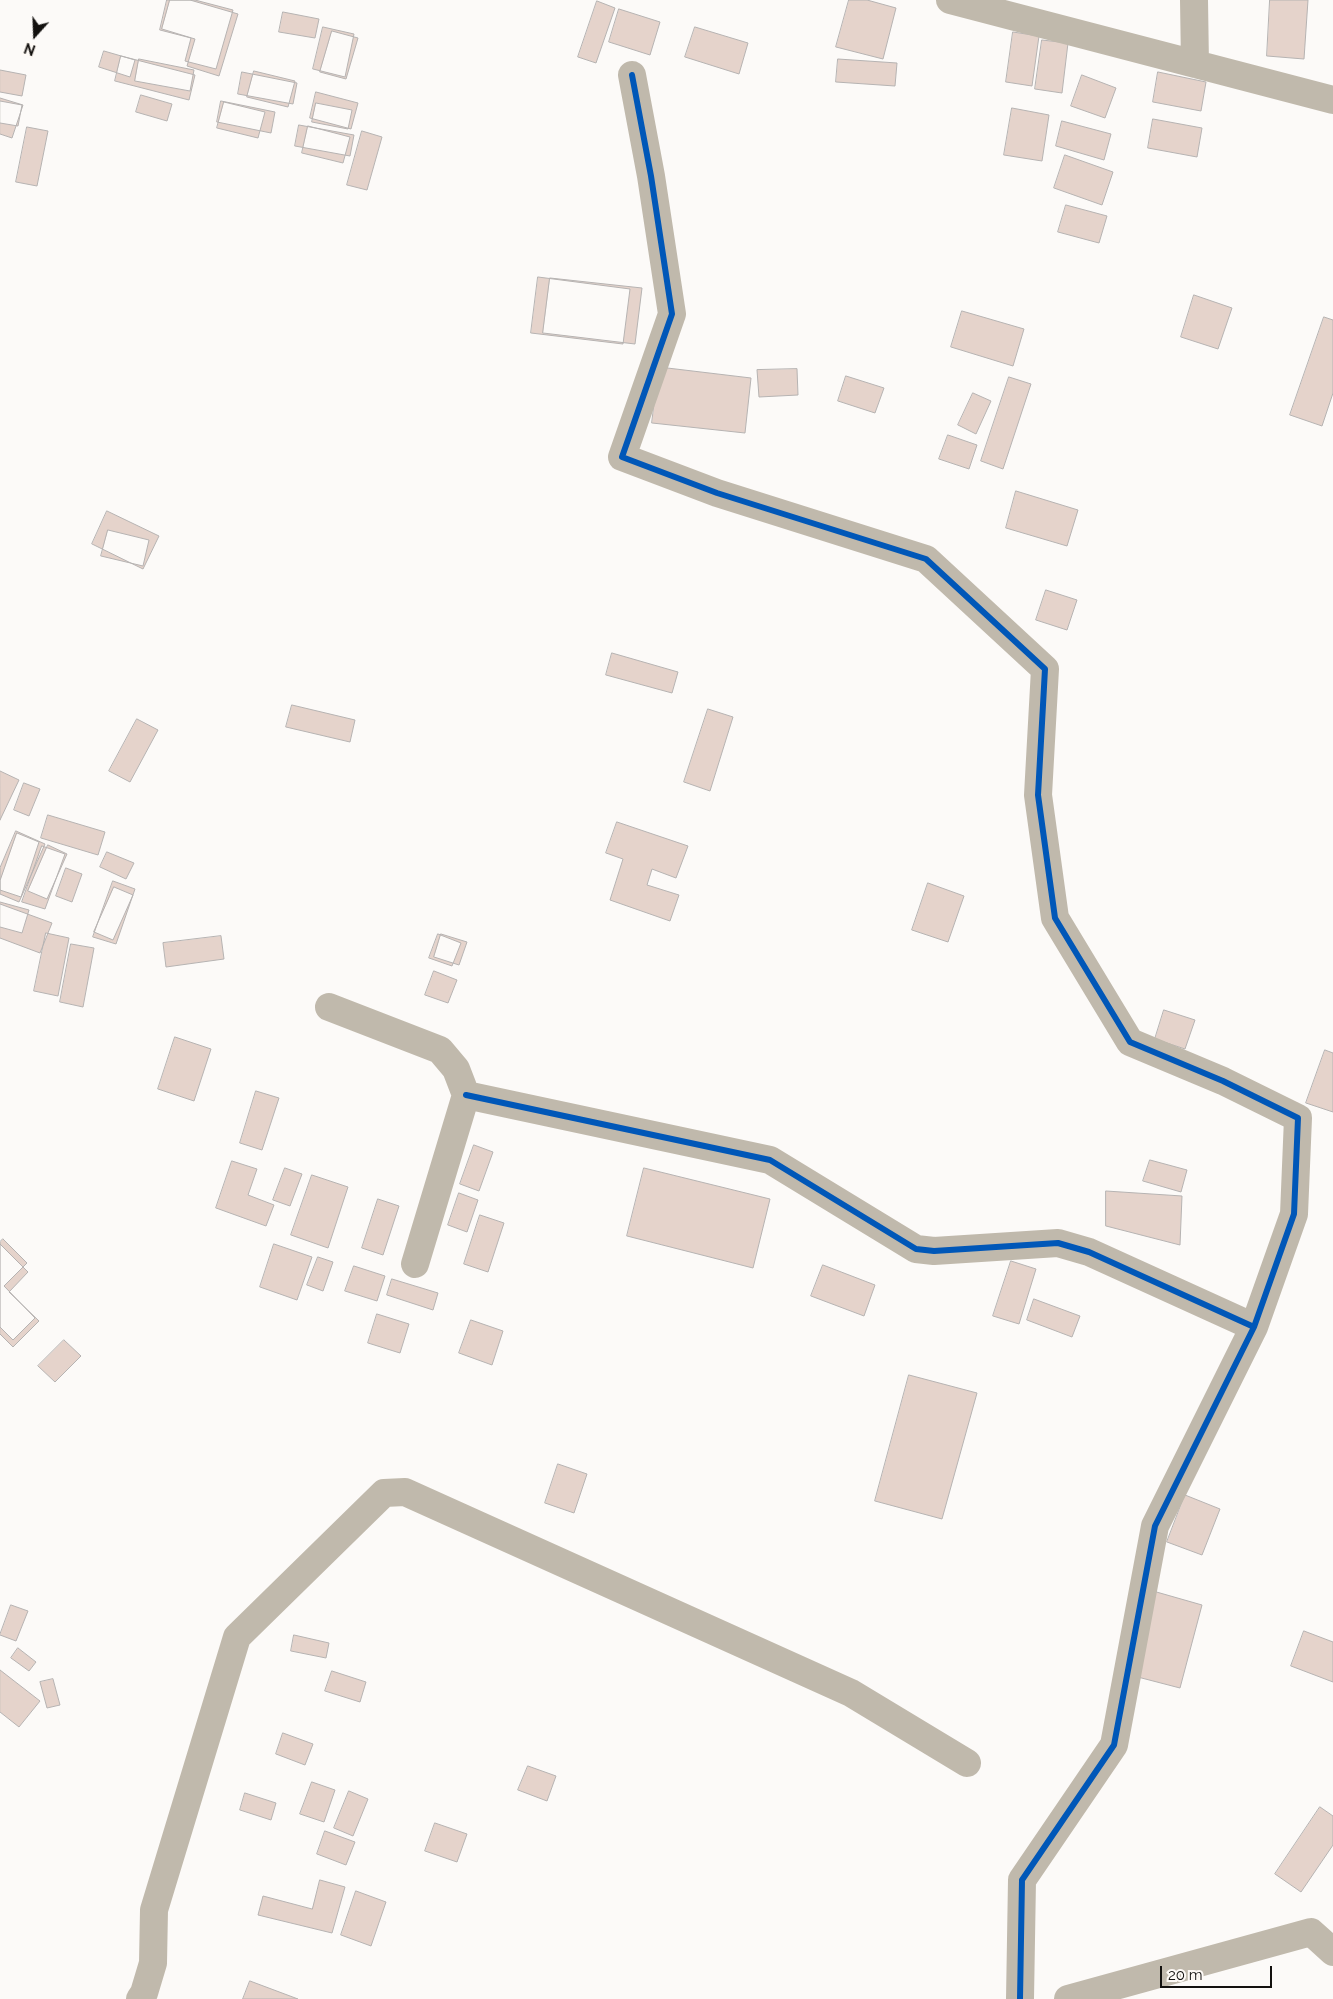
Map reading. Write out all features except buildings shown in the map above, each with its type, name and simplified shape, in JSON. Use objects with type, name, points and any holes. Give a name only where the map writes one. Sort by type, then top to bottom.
[{"type":"street","points":[[950,0],[1333,100]]},
{"type":"street","points":[[1194,0],[1194,64]]},
{"type":"street","points":[[632,75],[651,176],[672,314],[622,457],[717,492],[926,559],[1045,669],[1038,795],[1056,918],[1130,1042],[1223,1081],[1298,1118],[1294,1214],[1254,1328],[1154,1526],[1114,1745],[1022,1880],[1020,1999]]},
{"type":"street","points":[[329,1007],[440,1050],[456,1069],[466,1095],[415,1264]]},
{"type":"street","points":[[466,1095],[770,1160],[916,1249],[934,1251],[1058,1243],[1089,1252],[1254,1328]]},
{"type":"street","points":[[140,1999],[144,1993],[153,1962],[154,1910],[237,1637],[384,1493],[405,1492],[850,1693],[966,1763]]},
{"type":"street","points":[[1068,1999],[1311,1932],[1333,1952]]},
{"type":"cycle path","points":[[632,75],[651,176],[672,314],[622,457],[717,493],[926,559],[1045,669],[1038,795],[1055,918],[1130,1042],[1223,1081],[1298,1118],[1294,1214],[1254,1327]]},
{"type":"cycle path","points":[[466,1095],[770,1160],[916,1249],[934,1251],[1058,1243],[1089,1252],[1254,1327],[1155,1526],[1114,1745],[1022,1880],[1020,1999]]}]
